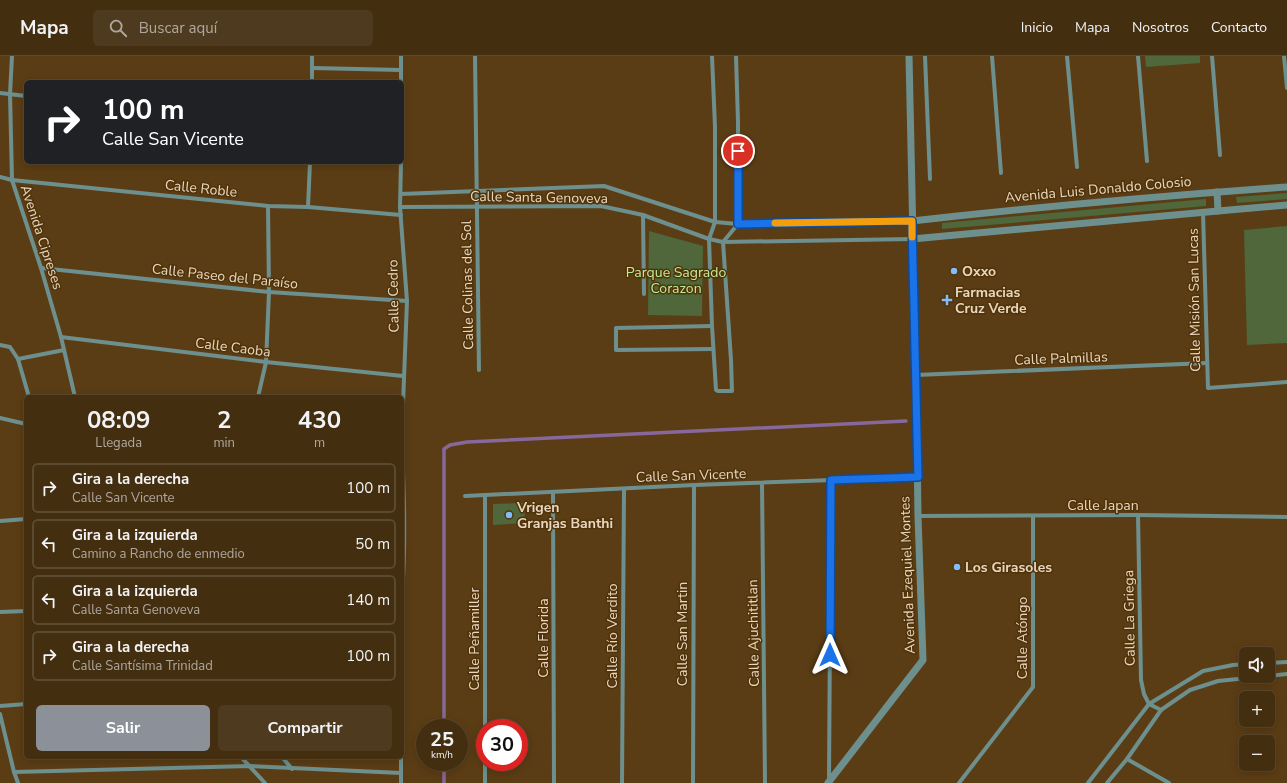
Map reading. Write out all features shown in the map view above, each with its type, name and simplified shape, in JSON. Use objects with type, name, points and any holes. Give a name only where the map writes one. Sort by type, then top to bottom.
[{"type":"street","name":"Avenida Cipreses","points":[[12,56],[10,94],[12,180],[41,268],[61,337],[75,395]]},
{"type":"street","points":[[312,56],[312,80]]},
{"type":"street","points":[[401,56],[401,80]]},
{"type":"street","name":"Calle Colinas del Sol","points":[[475,56],[479,370]]},
{"type":"street","points":[[712,56],[715,127],[715,222],[709,239],[713,349],[716,388],[718,391],[732,392],[732,360],[723,242],[738,224],[738,122],[736,56]]},
{"type":"street","name":"Avenida Ezequiel Montes","points":[[829,782],[923,660],[918,516],[909,56]]},
{"type":"street","points":[[925,56],[930,179]]},
{"type":"street","points":[[992,56],[1001,173]]},
{"type":"street","points":[[1066,56],[1077,167]]},
{"type":"street","points":[[1138,56],[1147,161]]},
{"type":"street","points":[[1212,56],[1220,155]]},
{"type":"street","points":[[1284,56],[1287,88]]},
{"type":"street","points":[[313,68],[401,70]]},
{"type":"street","points":[[0,93],[24,96]]},
{"type":"street","points":[[308,207],[310,164]]},
{"type":"street","name":"Calle Cedro","points":[[401,164],[400,207],[406,301],[403,395]]},
{"type":"street","name":"Calle Roble","points":[[0,177],[12,180],[268,206],[308,207],[401,215]]},
{"type":"street","name":"Calle Santa Genoveva","points":[[401,194],[604,186],[715,222],[738,224],[912,221]]},
{"type":"street","name":"Avenida Luis Donaldo Colosio","points":[[912,221],[984,213],[1287,186]]},
{"type":"street","points":[[1217,192],[1218,210]]},
{"type":"street","points":[[912,239],[1218,210],[1287,205]]},
{"type":"street","points":[[258,395],[266,362],[269,292],[268,206]]},
{"type":"street","name":"Calle Santa Genoveva","points":[[400,207],[601,206],[643,215],[709,239],[723,242],[912,239]]},
{"type":"street","name":"Calle Misión San Lucas","points":[[1203,212],[1208,388],[1287,382]]},
{"type":"street","points":[[643,215],[644,294]]},
{"type":"street","name":"Calle Paseo del Paraíso","points":[[41,268],[269,292],[406,301]]},
{"type":"street","points":[[712,326],[616,328],[616,350],[713,349]]},
{"type":"street","name":"Calle Caoba","points":[[61,337],[266,362],[403,376]]},
{"type":"street","points":[[0,345],[10,347],[18,359],[28,395]]},
{"type":"street","points":[[18,359],[64,350]]},
{"type":"street","name":"Calle Palmillas","points":[[916,374],[1207,363]]},
{"type":"street","points":[[0,418],[24,424]]},
{"type":"street","name":"Calle San Vicente","points":[[465,496],[694,485],[918,477]]},
{"type":"street","points":[[829,782],[831,480]]},
{"type":"street","name":"Calle Ajuchititlan","points":[[762,483],[765,783]]},
{"type":"street","name":"Calle San Martin","points":[[693,783],[694,485]]},
{"type":"street","name":"Calle Río Verdito","points":[[622,783],[624,489]]},
{"type":"street","name":"Calle Florida","points":[[553,492],[554,783]]},
{"type":"street","name":"Calle Peñamiller","points":[[484,783],[485,495]]},
{"type":"street","name":"Calle Japan","points":[[918,516],[1287,517]]},
{"type":"street","name":"Calle Atóngo","points":[[959,783],[1033,687],[1033,516]]},
{"type":"street","name":"Calle La Griega","points":[[1138,516],[1141,680],[1144,694],[1149,704]]},
{"type":"street","points":[[0,521],[24,519]]},
{"type":"street","points":[[0,612],[24,612]]},
{"type":"street","points":[[1275,663],[1287,662]]},
{"type":"street","points":[[1088,783],[1149,704],[1204,671],[1239,665]]},
{"type":"street","points":[[1107,783],[1127,759],[1161,710],[1190,690],[1218,681],[1287,674]]},
{"type":"street","points":[[0,706],[24,704]]},
{"type":"street","points":[[1149,704],[1161,710]]},
{"type":"street","points":[[0,714],[2,732],[18,783]]},
{"type":"street","points":[[243,759],[265,783]]},
{"type":"street","points":[[284,759],[292,769]]},
{"type":"street","points":[[401,759],[401,783]]},
{"type":"street","points":[[1127,759],[1169,783]]},
{"type":"street","points":[[14,772],[250,766],[401,773]]},
{"type":"green space","points":[[1145,56],[1200,56],[1200,63],[1146,67]]},
{"type":"green space","points":[[1287,193],[1287,199],[1237,203],[1236,197]]},
{"type":"green space","points":[[1206,199],[1206,206],[942,229],[942,223]]},
{"type":"green space","points":[[1287,226],[1287,343],[1247,345],[1244,230]]},
{"type":"green space","name":"Parque Sagrado Corazon","points":[[649,231],[703,246],[702,316],[648,315]]},
{"type":"green space","points":[[524,503],[525,523],[493,525],[493,504]]},
{"type":"waterway","points":[[444,719],[444,449],[450,445],[467,442],[906,421]]},
{"type":"waterway","points":[[444,771],[444,783]]},
{"type":"slow traffic","points":[[775,223],[912,221],[912,237]]},
{"type":"place","name":"Oxxo","points":[[954,271]]},
{"type":"place","name":"Farmacias Cruz Verde","points":[[947,300]]},
{"type":"place","name":"Vrigen Granjas Banthi","points":[[509,515]]},
{"type":"place","name":"Los Girasoles","points":[[957,567]]},
{"type":"route","points":[[738,151],[738,224],[912,221],[918,477],[831,480],[830,655]]}]
